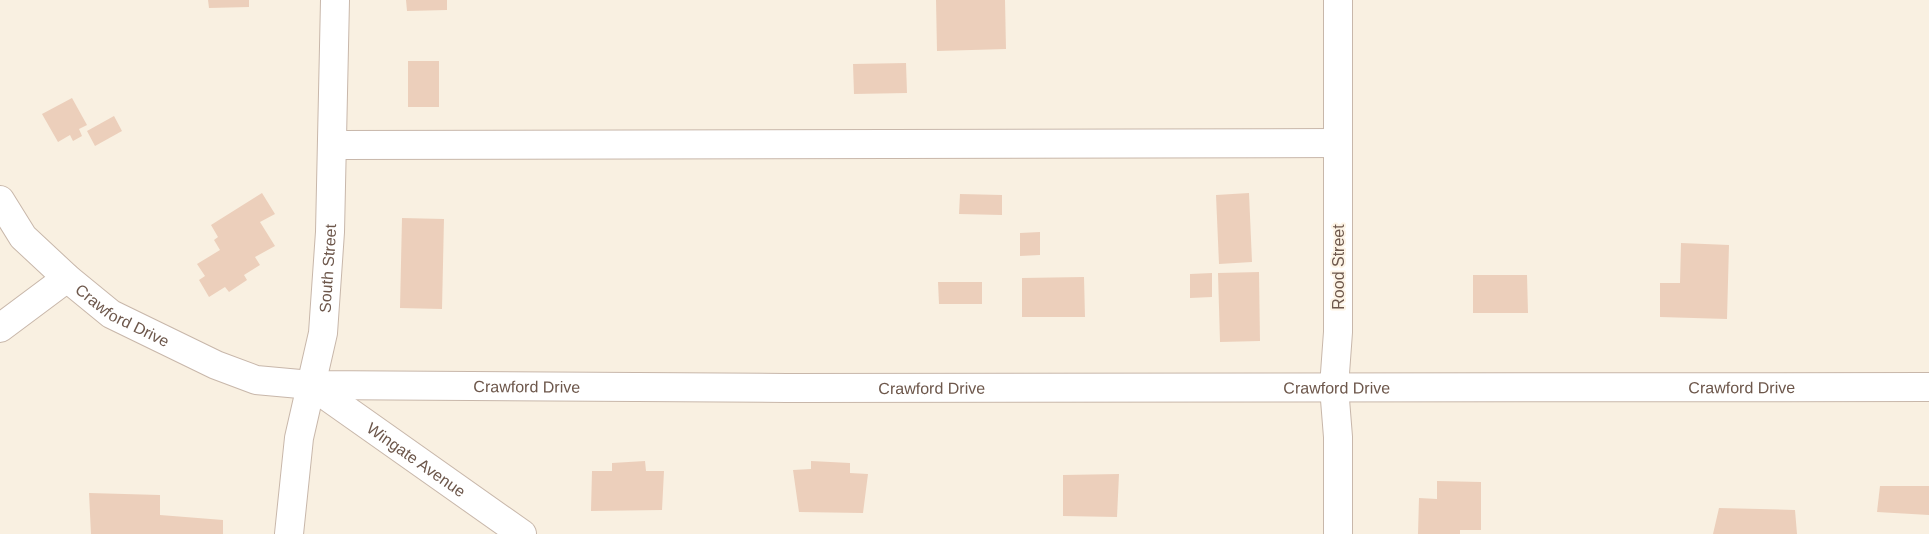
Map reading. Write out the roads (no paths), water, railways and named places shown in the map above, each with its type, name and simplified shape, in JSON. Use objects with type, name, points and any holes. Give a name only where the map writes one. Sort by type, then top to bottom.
[{"type":"street","name":"South Street","points":[[289,534],[299,438],[323,333],[330,232],[335,0]]},
{"type":"street","name":"Rood Street","points":[[1338,0],[1338,332],[1334,387],[1338,437],[1338,534]]},
{"type":"street","points":[[332,145],[1338,143]]},
{"type":"street","name":"Crawford Drive","points":[[0,200],[23,237],[67,278],[111,314],[216,365],[256,380],[311,385],[787,388],[1929,387]]},
{"type":"street","points":[[0,328],[67,278]]},
{"type":"street","name":"Wingate Avenue","points":[[311,385],[522,534]]}]
